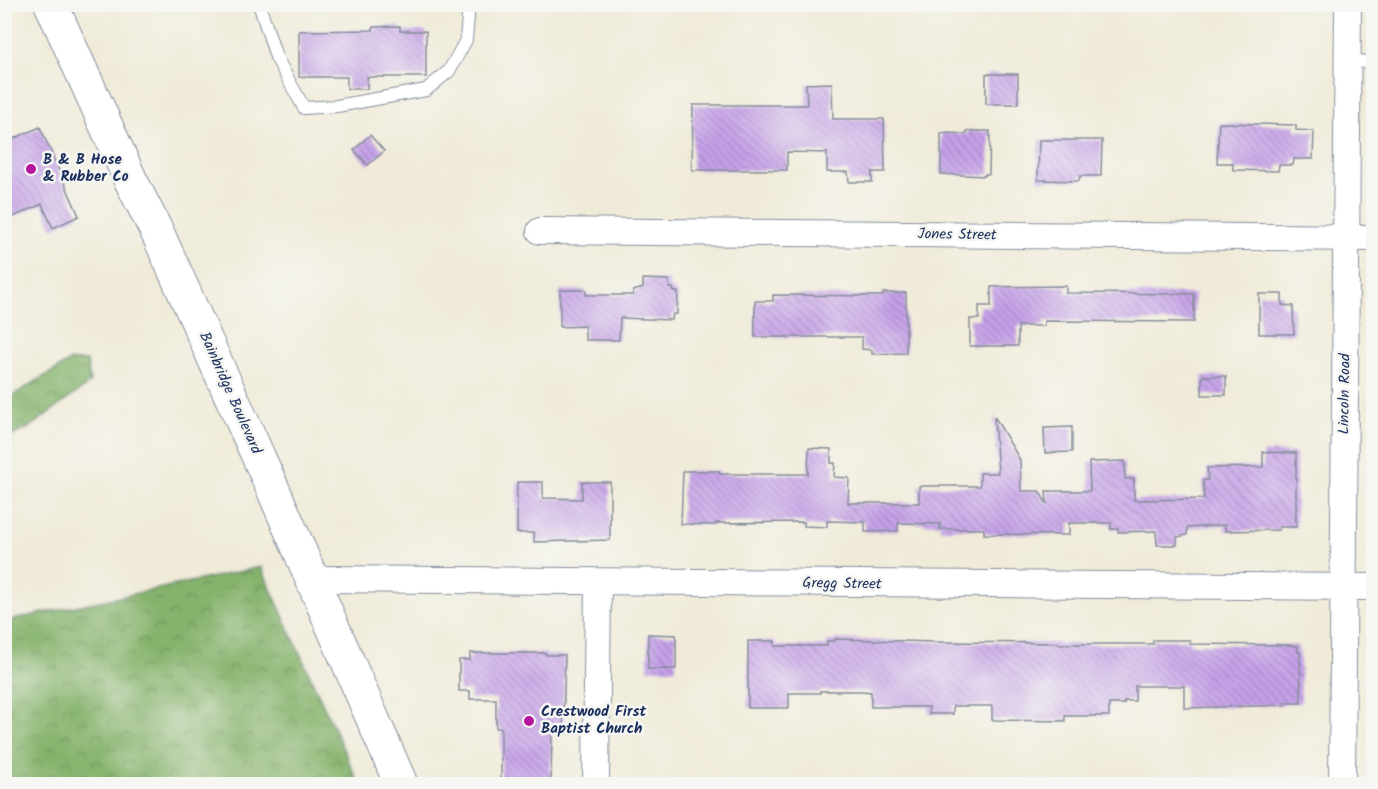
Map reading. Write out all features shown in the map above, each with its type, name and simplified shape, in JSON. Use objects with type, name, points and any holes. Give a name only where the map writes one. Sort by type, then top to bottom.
[{"type":"main road","name":"Bainbridge Boulevard","points":[[51,4],[272,487],[401,784]]},
{"type":"street","name":"Lincoln Road","points":[[1342,784],[1348,4]]},
{"type":"street","name":"Jones Street","points":[[540,231],[1374,238]]},
{"type":"street","name":"Gregg Street","points":[[311,579],[1374,587]]},
{"type":"street","points":[[596,784],[598,582]]},
{"type":"lane","points":[[259,4],[276,57],[304,108],[337,106],[426,90],[449,71],[466,40],[469,4]]},
{"type":"lane","points":[[1348,61],[1374,62]]},
{"type":"green space","points":[[70,361],[87,361],[90,383],[28,428],[5,439],[5,400]]},
{"type":"green space","points":[[261,567],[359,784],[5,784],[5,621]]},
{"type":"building","points":[[400,26],[400,31],[426,31],[426,77],[367,77],[367,89],[347,89],[347,77],[299,77],[299,31],[373,30],[373,27]]},
{"type":"building","points":[[986,74],[1018,74],[1018,104],[986,104]]},
{"type":"building","points":[[832,83],[833,119],[884,119],[885,172],[872,172],[872,182],[849,182],[848,172],[827,172],[827,153],[787,152],[787,170],[692,170],[693,105],[807,105],[806,84]]},
{"type":"building","points":[[1219,123],[1296,125],[1296,130],[1314,131],[1313,159],[1294,159],[1293,165],[1279,165],[1278,171],[1233,170],[1233,163],[1217,163]]},
{"type":"building","name":"B & B Hose & Rubber Co","points":[[40,127],[79,216],[53,228],[42,204],[4,221],[4,143]]},
{"type":"building","points":[[967,131],[990,131],[989,174],[985,176],[941,174],[941,133],[967,134]]},
{"type":"building","points":[[370,135],[384,151],[368,165],[354,150]]},
{"type":"building","points":[[1039,140],[1102,140],[1101,176],[1080,176],[1079,181],[1038,180]]},
{"type":"building","points":[[643,279],[669,280],[669,288],[678,292],[677,314],[673,314],[672,320],[620,318],[619,340],[585,340],[585,326],[560,327],[560,290],[586,290],[586,295],[633,295],[633,291],[643,288]]},
{"type":"building","points":[[1066,286],[1066,293],[1194,294],[1194,322],[1044,321],[1044,326],[1018,326],[1018,346],[970,346],[970,319],[979,319],[979,306],[991,306],[991,287]]},
{"type":"building","points":[[883,293],[906,293],[906,353],[872,354],[872,350],[862,349],[862,337],[755,337],[755,301],[773,301],[773,295],[883,296]]},
{"type":"building","points":[[1259,294],[1282,294],[1282,305],[1293,306],[1294,334],[1259,334]]},
{"type":"building","points":[[1202,376],[1226,376],[1226,395],[1202,395]]},
{"type":"building","points":[[994,416],[1020,460],[1021,491],[1039,491],[1047,504],[1046,491],[1090,491],[1089,462],[1125,461],[1125,479],[1134,479],[1134,500],[1204,499],[1203,480],[1208,480],[1207,468],[1263,467],[1263,452],[1296,453],[1296,527],[1279,527],[1279,530],[1225,531],[1225,525],[1187,528],[1187,535],[1177,537],[1177,545],[1157,545],[1156,531],[1118,532],[1118,529],[1111,529],[1111,523],[1069,523],[1069,535],[984,534],[984,529],[940,529],[940,524],[898,523],[898,531],[865,532],[865,522],[827,521],[827,527],[804,526],[804,522],[681,524],[683,471],[719,471],[719,474],[808,474],[809,448],[831,449],[831,463],[835,463],[834,477],[849,478],[848,503],[919,503],[919,486],[980,486],[980,473],[998,473]]},
{"type":"building","points":[[1072,427],[1072,452],[1045,453],[1044,428]]},
{"type":"building","points":[[517,482],[543,482],[543,498],[582,499],[582,482],[610,482],[610,540],[534,542],[534,533],[517,533]]},
{"type":"building","points":[[648,634],[676,635],[676,669],[648,669]]},
{"type":"building","points":[[835,639],[1058,644],[1153,644],[1153,640],[1190,640],[1190,644],[1298,646],[1301,703],[1184,708],[1184,686],[1135,686],[1135,701],[1109,704],[1109,716],[1065,716],[1065,721],[992,720],[992,706],[953,706],[953,714],[929,714],[929,707],[871,707],[871,692],[862,691],[789,693],[789,708],[748,708],[748,641],[775,641],[775,646],[827,646],[827,641],[835,641]]},
{"type":"building","name":"Crestwood First Baptist Church","points":[[470,653],[565,655],[563,729],[552,729],[551,784],[501,784],[501,728],[496,728],[496,699],[470,699],[470,691],[459,691],[459,660],[470,660]]},
{"type":"place","name":"B & B Hose & Rubber Co","points":[[31,169]]},
{"type":"place","name":"Crestwood First Baptist Church","points":[[529,721]]}]
